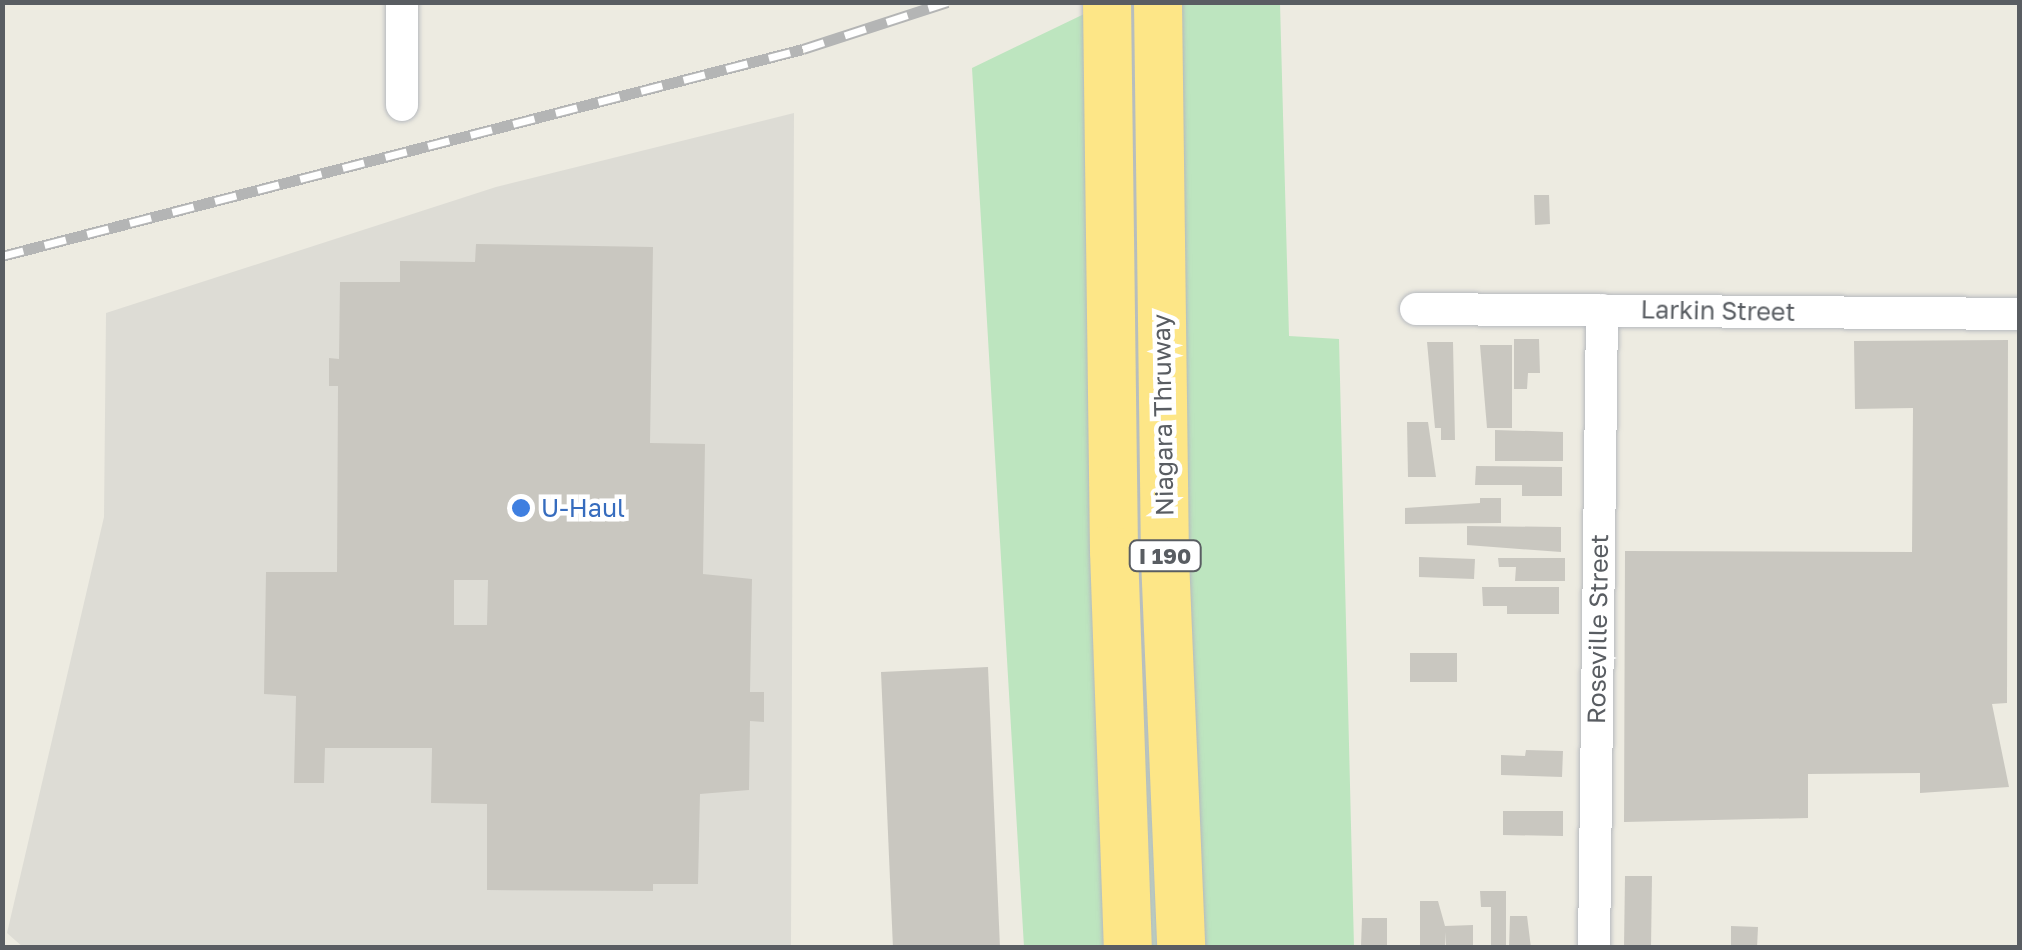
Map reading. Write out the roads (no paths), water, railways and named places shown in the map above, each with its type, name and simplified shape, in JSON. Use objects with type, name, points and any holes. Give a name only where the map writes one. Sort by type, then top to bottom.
[{"type":"highway","name":"Niagara Thruway","points":[[1107,2],[1127,940]]},
{"type":"highway","name":"Niagara Thruway","points":[[1158,2],[1158,172],[1181,944]]},
{"type":"street","points":[[402,2],[402,104]]},
{"type":"street","name":"Larkin Street","points":[[1416,309],[2020,314]]},
{"type":"street","name":"Roseville Street","points":[[1594,948],[1602,310]]},
{"type":"railway","points":[[2,256],[803,49],[948,2]]},
{"type":"place","name":"U-Haul","points":[[521,508]]}]
